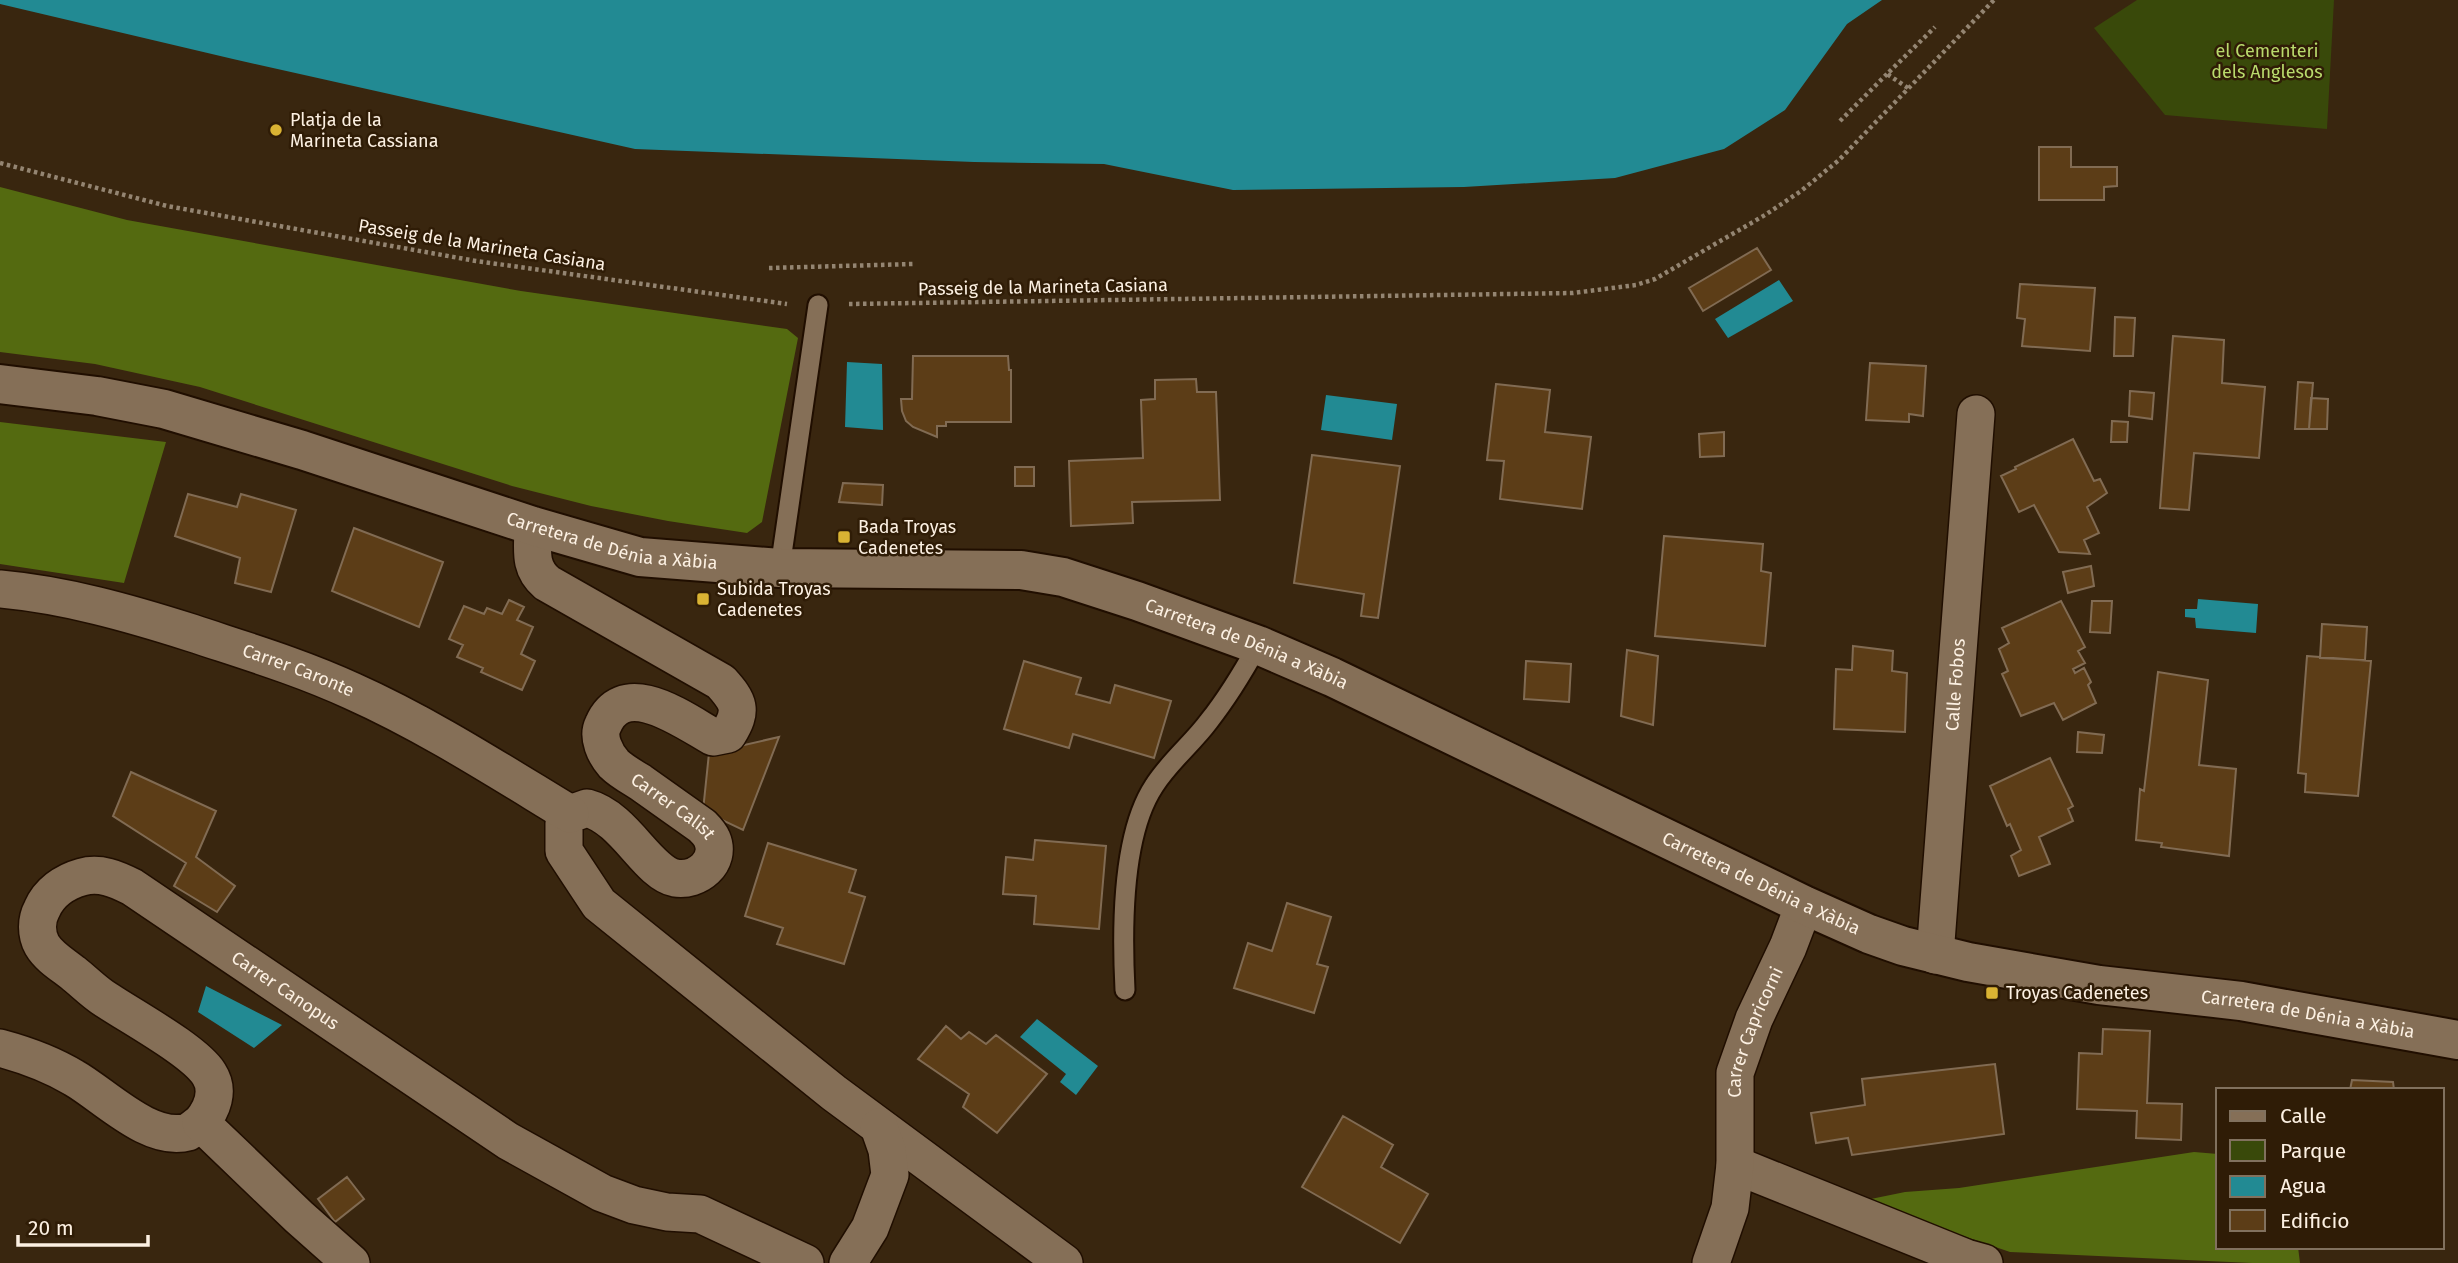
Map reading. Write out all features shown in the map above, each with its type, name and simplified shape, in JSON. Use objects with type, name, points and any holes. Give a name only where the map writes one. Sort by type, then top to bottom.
[{"type":"street","name":"Carretera de Dénia a Xàbia","points":[[0,384],[97,396],[164,409],[302,450],[533,526],[640,557],[780,568],[984,568],[1043,573],[1137,601],[1258,645],[1345,683],[1869,934],[1935,955],[2099,985],[2241,1001],[2458,1040]]},
{"type":"street","name":"Calle Fobos","points":[[1935,955],[1976,414]]},
{"type":"street","name":"Carrer Calist","points":[[533,526],[533,565],[538,575],[547,583],[721,682],[733,695],[738,710],[736,721],[728,734],[713,737],[665,709],[638,702],[618,705],[607,716],[600,731],[603,747],[614,764],[702,826],[712,839],[714,850],[704,872],[692,878],[674,878],[657,867],[607,816],[587,808],[570,814]]},
{"type":"street","name":"Carrer Caronte","points":[[0,589],[72,599],[121,612],[301,669],[353,691],[445,740],[570,814]]},
{"type":"street","points":[[570,814],[564,823],[564,851],[599,904],[834,1093],[1064,1263]]},
{"type":"street","name":"Carrer Canopus","points":[[201,1123],[212,1109],[214,1085],[209,1074],[191,1055],[98,995],[42,946],[37,933],[40,912],[47,899],[70,881],[94,875],[111,877],[132,887],[486,1126],[557,1170],[602,1193],[634,1205],[667,1213],[700,1214],[805,1263]]},
{"type":"street","name":"Carrer Capricorni","points":[[1711,1263],[1730,1208],[1735,1166],[1735,1073],[1754,1019],[1788,947],[1804,905]]},
{"type":"street","points":[[0,1048],[46,1062],[155,1130],[188,1132],[201,1123],[351,1263]]},
{"type":"street","points":[[848,1263],[870,1228],[890,1175],[887,1150],[879,1127]]},
{"type":"street","points":[[1735,1166],[1984,1263]]},
{"type":"lane","points":[[780,568],[818,305]]},
{"type":"lane","points":[[1125,990],[1123,918],[1132,848],[1143,807],[1153,787],[1208,723],[1236,685],[1258,645]]},
{"type":"path","name":"Passeig de la Marineta Casiana","points":[[0,163],[167,206],[475,261],[772,304],[1573,293],[1636,285],[1655,279],[1801,191],[1839,160],[1994,0]]},
{"type":"path","points":[[1840,121],[1935,27]]},
{"type":"path","points":[[1887,74],[1908,88]]},
{"type":"path","points":[[769,268],[913,264]]},
{"type":"green space","name":"el Cementeri dels Anglesos","points":[[2137,0],[2334,0],[2327,129],[2165,115],[2094,28]]},
{"type":"green space","points":[[0,187],[127,220],[521,291],[787,329],[798,338],[762,522],[747,533],[591,506],[512,486],[200,387],[95,364],[0,352]]},
{"type":"green space","points":[[0,422],[166,442],[124,583],[0,564]]},
{"type":"green space","points":[[2194,1152],[2216,1154],[2216,1249],[2298,1249],[2300,1263],[2010,1252],[1861,1201],[1905,1192],[1959,1188]]},
{"type":"water","points":[[0,0],[1882,0],[1847,24],[1785,110],[1724,149],[1615,178],[1464,187],[1233,190],[1104,164],[974,162],[635,149],[233,59],[0,4]]},
{"type":"water","points":[[1779,280],[1793,301],[1728,338],[1715,319]]},
{"type":"water","points":[[847,362],[882,364],[883,430],[845,427]]},
{"type":"water","points":[[1326,395],[1397,404],[1392,440],[1321,430]]},
{"type":"water","points":[[2198,599],[2258,604],[2256,633],[2196,628],[2195,618],[2185,617],[2185,609],[2197,609]]},
{"type":"water","points":[[206,986],[282,1025],[254,1048],[198,1012]]},
{"type":"water","points":[[1037,1019],[1098,1066],[1076,1095],[1060,1082],[1066,1074],[1020,1037]]},
{"type":"building","points":[[2039,147],[2071,147],[2071,167],[2117,167],[2117,186],[2104,187],[2104,200],[2039,200]]},
{"type":"building","points":[[1757,248],[1771,270],[1703,311],[1689,288]]},
{"type":"building","points":[[2020,284],[2095,288],[2090,351],[2022,346],[2025,319],[2017,318]]},
{"type":"building","points":[[2115,317],[2135,318],[2133,356],[2114,356]]},
{"type":"building","points":[[2173,336],[2224,340],[2222,383],[2265,387],[2259,458],[2194,453],[2189,510],[2160,508]]},
{"type":"building","points":[[913,356],[1008,356],[1011,370],[1011,422],[946,422],[946,426],[937,426],[937,437],[913,427],[906,421],[901,399],[912,399]]},
{"type":"building","points":[[1870,363],[1926,366],[1923,416],[1909,414],[1909,422],[1866,420]]},
{"type":"building","points":[[1196,379],[1197,392],[1216,392],[1220,500],[1132,502],[1133,523],[1071,526],[1069,461],[1143,458],[1141,400],[1155,399],[1155,380]]},
{"type":"building","points":[[2298,382],[2313,383],[2309,429],[2295,429]]},
{"type":"building","points":[[1496,384],[1550,390],[1545,432],[1591,437],[1582,509],[1500,499],[1504,461],[1487,460]]},
{"type":"building","points":[[2130,391],[2154,393],[2152,419],[2129,416]]},
{"type":"building","points":[[2311,398],[2328,399],[2327,429],[2309,429]]},
{"type":"building","points":[[2112,421],[2128,422],[2127,442],[2111,442]]},
{"type":"building","points":[[1724,432],[1724,456],[1700,457],[1699,434]]},
{"type":"building","points":[[2073,439],[2094,481],[2100,479],[2107,493],[2087,507],[2099,533],[2084,540],[2090,554],[2059,552],[2034,505],[2019,512],[2001,476]]},
{"type":"building","points":[[1312,455],[1400,466],[1378,618],[1361,616],[1364,594],[1294,583]]},
{"type":"building","points":[[1015,467],[1034,467],[1034,486],[1015,486]]},
{"type":"building","points":[[843,483],[883,485],[882,505],[839,502]]},
{"type":"building","points":[[188,494],[237,507],[241,494],[296,510],[271,592],[235,583],[240,558],[175,536]]},
{"type":"building","points":[[354,528],[443,562],[419,627],[332,591]]},
{"type":"building","points":[[1664,536],[1763,544],[1761,571],[1771,573],[1765,646],[1655,636]]},
{"type":"building","points":[[2091,566],[2094,586],[2068,593],[2063,572]]},
{"type":"building","points":[[509,600],[524,607],[517,620],[533,627],[521,654],[535,661],[522,690],[481,672],[483,668],[457,657],[463,645],[449,639],[464,606],[484,614],[487,608],[502,614]]},
{"type":"building","points":[[2061,601],[2085,647],[2078,651],[2085,663],[2073,669],[2075,673],[2084,668],[2096,703],[2063,720],[2054,703],[2021,716],[2002,674],[2008,671],[1999,649],[2009,643],[2002,628]]},
{"type":"building","points":[[2092,601],[2112,601],[2110,633],[2090,632]]},
{"type":"building","points":[[2322,624],[2367,627],[2365,660],[2320,658]]},
{"type":"building","points":[[1853,646],[1893,651],[1892,671],[1907,673],[1905,732],[1834,729],[1836,669],[1852,670]]},
{"type":"building","points":[[1627,650],[1658,656],[1653,725],[1621,716]]},
{"type":"building","points":[[2307,656],[2371,661],[2358,796],[2305,792],[2306,774],[2298,773]]},
{"type":"building","points":[[1024,661],[1081,678],[1076,694],[1110,703],[1115,685],[1171,701],[1154,758],[1073,734],[1069,748],[1004,729]]},
{"type":"building","points":[[1526,661],[1571,664],[1569,702],[1524,699]]},
{"type":"building","points":[[2158,672],[2208,680],[2199,765],[2236,769],[2229,856],[2161,847],[2162,843],[2136,840],[2140,789],[2144,791]]},
{"type":"building","points":[[2078,732],[2104,735],[2102,753],[2077,752]]},
{"type":"building","points":[[779,737],[743,830],[703,811],[709,753]]},
{"type":"building","points":[[2050,758],[2073,806],[2068,809],[2073,821],[2039,837],[2050,864],[2019,876],[2011,856],[2021,850],[2010,824],[2007,826],[1990,786]]},
{"type":"building","points":[[131,772],[216,811],[196,857],[235,886],[217,912],[174,886],[186,863],[113,816]]},
{"type":"building","points":[[1035,840],[1106,846],[1099,929],[1034,924],[1036,896],[1003,894],[1006,857],[1033,860]]},
{"type":"building","points":[[768,843],[856,870],[849,892],[865,897],[844,964],[777,944],[783,928],[745,916]]},
{"type":"building","points":[[1287,903],[1331,917],[1317,964],[1328,967],[1314,1013],[1234,988],[1248,943],[1272,951]]},
{"type":"building","points":[[946,1026],[961,1039],[969,1032],[986,1044],[996,1035],[1047,1074],[997,1133],[963,1107],[969,1094],[918,1059]]},
{"type":"building","points":[[2103,1029],[2150,1031],[2147,1103],[2182,1104],[2181,1140],[2136,1138],[2137,1111],[2077,1109],[2079,1053],[2102,1054]]},
{"type":"building","points":[[1995,1064],[2004,1134],[1852,1155],[1848,1138],[1816,1143],[1811,1113],[1865,1105],[1862,1079]]},
{"type":"building","points":[[2352,1080],[2393,1082],[2394,1088],[2350,1088]]},
{"type":"building","points":[[1343,1116],[1393,1145],[1381,1167],[1428,1194],[1400,1243],[1302,1187]]},
{"type":"building","points":[[347,1177],[364,1199],[335,1222],[318,1199]]},
{"type":"place","name":"Platja de la Marineta Cassiana","points":[[276,130]]},
{"type":"place","name":"Bada Troyas Cadenetes","points":[[844,537]]},
{"type":"place","name":"Subida Troyas Cadenetes","points":[[703,599]]},
{"type":"place","name":"Troyas Cadenetes","points":[[1992,993]]}]
